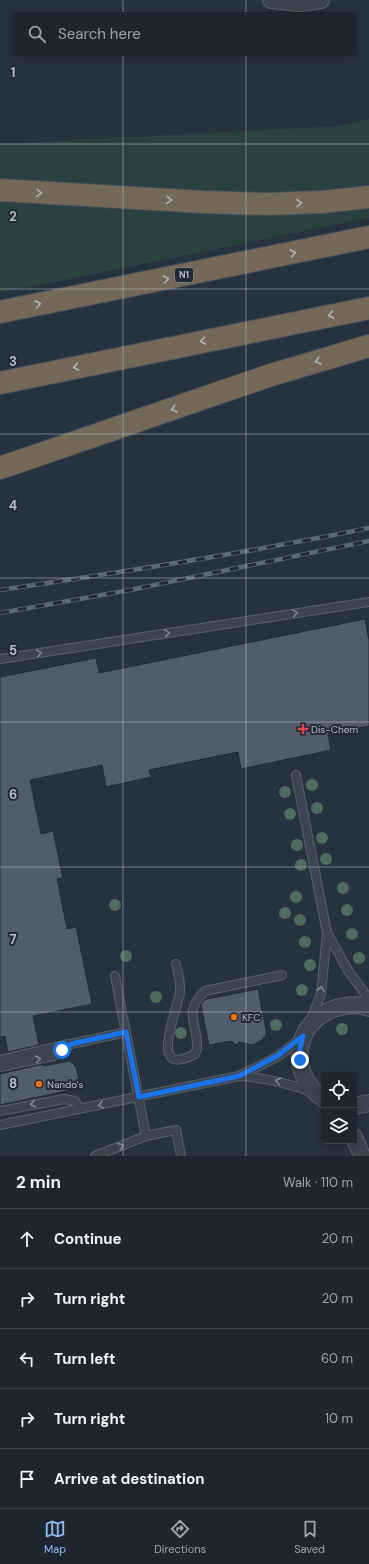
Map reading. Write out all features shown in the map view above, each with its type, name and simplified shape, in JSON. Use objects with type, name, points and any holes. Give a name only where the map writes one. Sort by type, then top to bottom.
[{"type":"highway","points":[[0,190],[203,202],[268,204],[322,202],[369,197]]},
{"type":"highway","name":"N1","points":[[0,312],[369,237]]},
{"type":"highway","points":[[0,383],[369,308]]},
{"type":"highway","points":[[0,468],[271,375],[369,346]]},
{"type":"street","points":[[271,0],[300,2],[321,0]]},
{"type":"street","points":[[321,1097],[307,1083],[302,1072],[300,1048],[306,1031],[320,1014],[335,1007],[351,1005],[369,1008]]},
{"type":"street","points":[[357,1105],[369,1103]]},
{"type":"street","points":[[357,1144],[362,1156]]},
{"type":"lane","points":[[0,659],[369,602]]},
{"type":"lane","points":[[0,1125],[239,1076],[277,1056],[306,1031],[321,994],[327,933],[296,776]]},
{"type":"lane","points":[[327,933],[349,972],[369,999]]},
{"type":"lane","points":[[176,964],[180,991],[166,1041],[168,1052],[172,1058],[178,1059],[195,1054],[197,1049],[192,1010],[196,1000],[205,991],[282,975]]},
{"type":"lane","points":[[115,976],[146,1136]]},
{"type":"lane","points":[[0,1060],[126,1032]]},
{"type":"lane","points":[[0,1067],[53,1056],[71,1044]]},
{"type":"lane","points":[[239,1076],[266,1078],[281,1081],[321,1098]]},
{"type":"lane","points":[[0,1111],[64,1098],[75,1101],[80,1109]]},
{"type":"lane","points":[[95,1156],[146,1136],[176,1130],[181,1156]]},
{"type":"green space","points":[[369,119],[369,185],[304,192],[202,192],[0,180],[0,144],[338,126]]},
{"type":"green space","points":[[0,199],[117,209],[332,210],[369,206],[369,218],[0,293]]},
{"type":"building","points":[[365,619],[369,640],[369,726],[328,734],[331,750],[241,769],[238,752],[149,770],[151,777],[106,787],[102,765],[30,780],[41,834],[53,831],[63,878],[57,879],[67,929],[76,927],[92,1004],[33,1016],[39,1045],[8,1052],[5,1036],[0,1037],[0,677],[96,658],[99,673]]},
{"type":"building","name":"KFC","points":[[258,989],[266,1030],[266,1035],[262,1040],[252,1045],[239,1042],[236,1045],[231,1041],[209,1045],[201,1005],[203,1001]]},
{"type":"building","name":"Nando's","points":[[70,1061],[76,1067],[79,1080],[76,1089],[0,1105],[0,1074],[43,1064],[43,1066]]},
{"type":"railway","points":[[0,590],[185,562],[369,528]]},
{"type":"railway","points":[[0,613],[130,590],[369,541]]},
{"type":"place","name":"Dis-Chem","points":[[303,729]]},
{"type":"place","name":"KFC","points":[[234,1017]]},
{"type":"place","name":"Nando's","points":[[39,1084]]},
{"type":"route","points":[[62,1050],[71,1044],[126,1032],[139,1097],[239,1076],[277,1056],[303,1036],[300,1048],[300,1060]]}]
